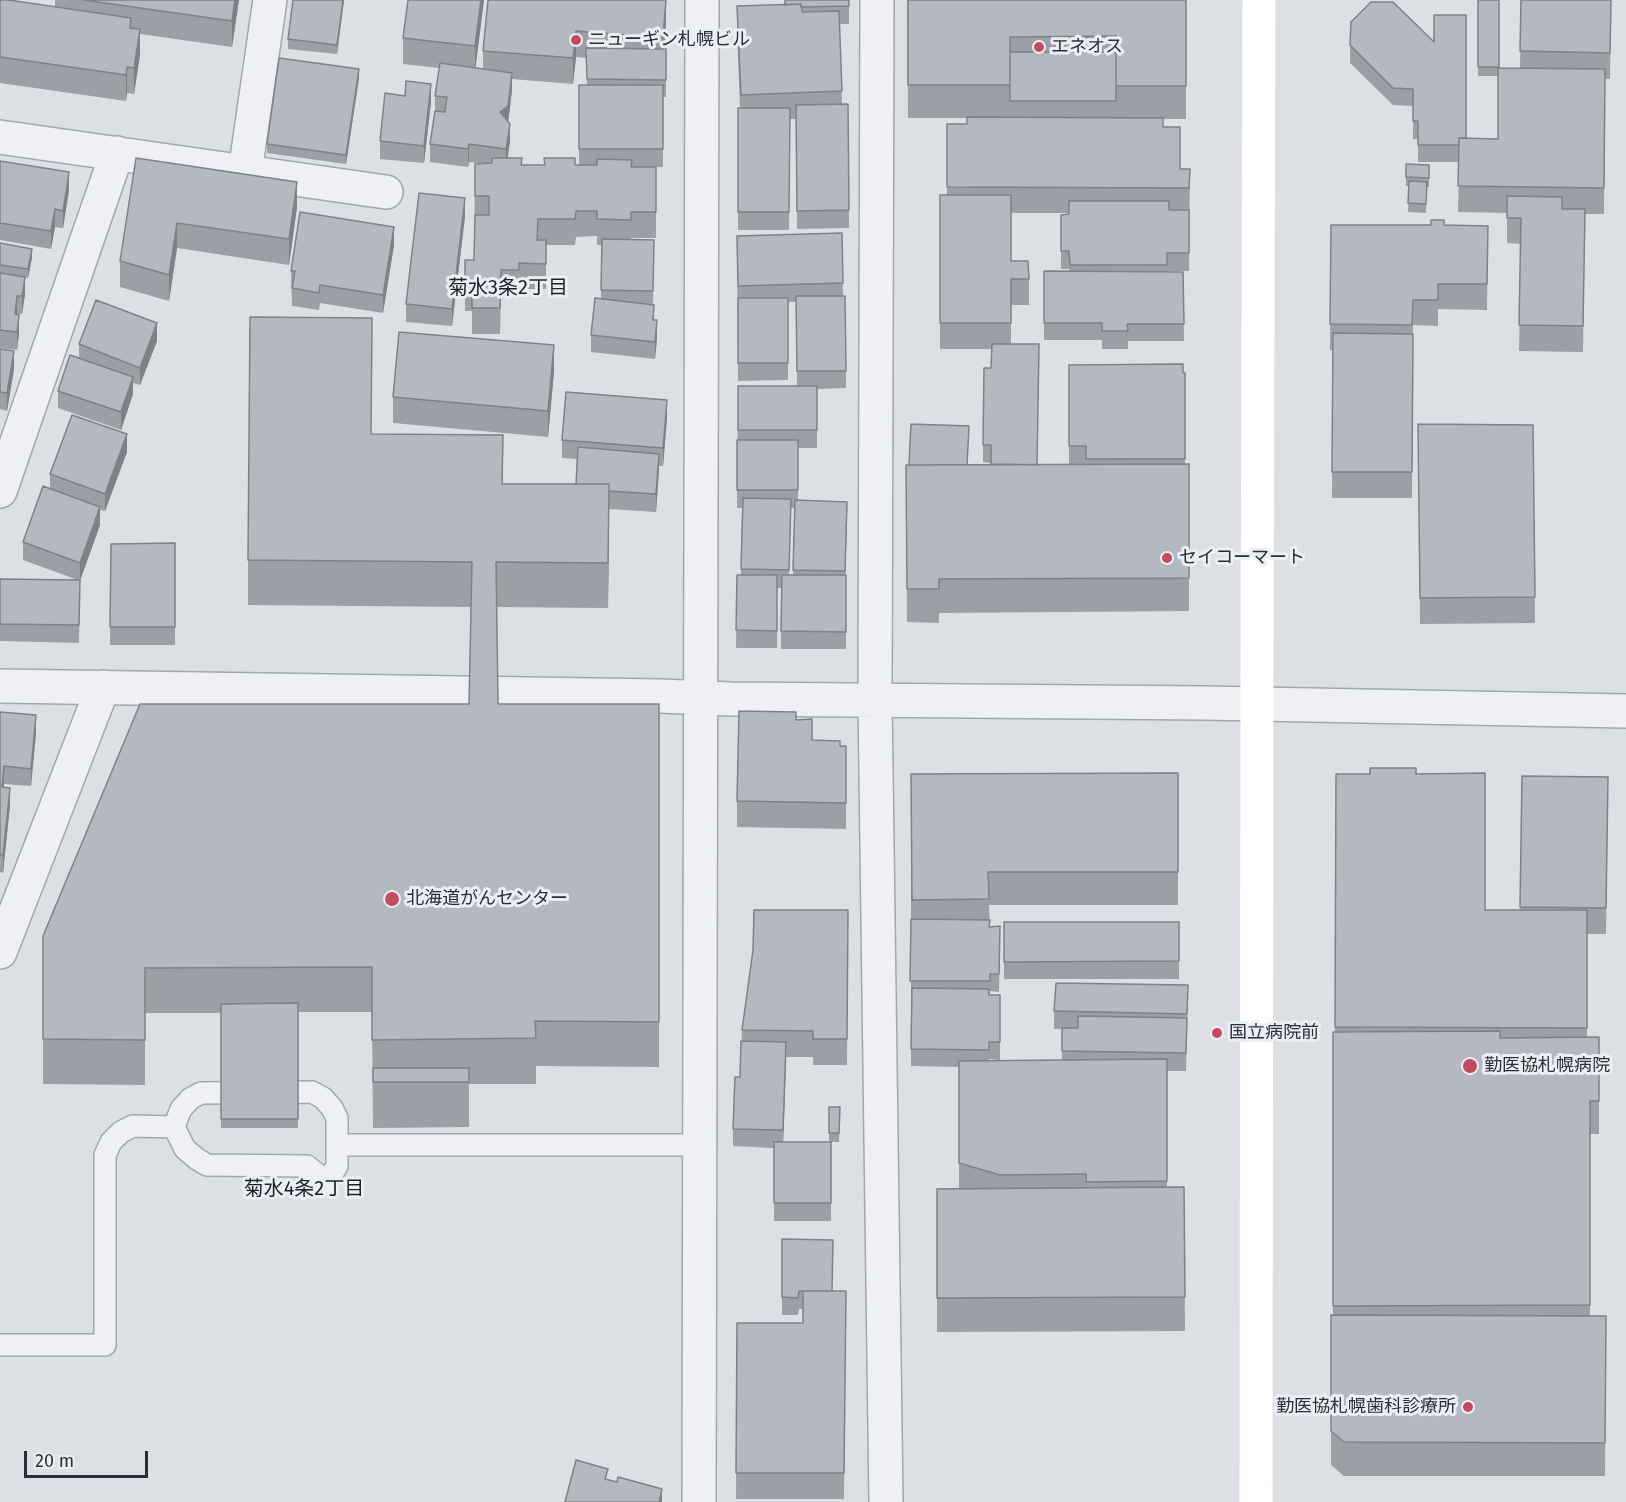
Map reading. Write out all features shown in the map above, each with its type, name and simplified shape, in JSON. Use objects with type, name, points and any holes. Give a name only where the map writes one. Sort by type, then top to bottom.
[{"type":"street","points":[[245,172],[270,0]]},
{"type":"street","points":[[699,1502],[702,0]]},
{"type":"street","points":[[877,0],[875,700],[886,1502]]},
{"type":"street","points":[[1256,1502],[1259,0]]},
{"type":"street","points":[[0,137],[386,192]]},
{"type":"street","points":[[0,491],[117,153]]},
{"type":"street","points":[[0,686],[1626,711]]},
{"type":"street","points":[[0,952],[103,687]]},
{"type":"lane","points":[[312,1092],[323,1098],[337,1118],[337,1166],[327,1182],[307,1166],[207,1165],[185,1149],[174,1127],[181,1109],[190,1099],[201,1093],[312,1092]]},
{"type":"lane","points":[[0,1345],[105,1345],[105,1155],[111,1142],[121,1132],[133,1126],[174,1127]]},
{"type":"lane","points":[[338,1145],[700,1145]]},
{"type":"building","points":[[0,0],[131,18],[130,28],[140,29],[134,68],[127,67],[126,75],[0,57]]},
{"type":"building","points":[[84,0],[235,0],[232,21]]},
{"type":"building","points":[[293,0],[343,0],[337,45],[288,39]]},
{"type":"building","points":[[408,0],[481,0],[475,46],[403,38]]},
{"type":"building","name":"ニューギン札幌ビル","points":[[488,0],[666,0],[663,38],[576,31],[573,58],[483,51]]},
{"type":"building","points":[[785,0],[849,0],[849,6],[801,7],[801,4],[785,5]]},
{"type":"building","points":[[908,0],[1186,0],[1186,86],[1116,86],[1116,36],[1010,37],[1010,85],[908,85]]},
{"type":"building","points":[[1478,0],[1499,0],[1499,67],[1478,67]]},
{"type":"building","points":[[1521,0],[1611,0],[1610,53],[1520,51]]},
{"type":"building","points":[[1371,2],[1393,2],[1434,42],[1434,15],[1466,15],[1466,138],[1459,138],[1459,145],[1418,145],[1418,121],[1413,121],[1413,89],[1393,88],[1350,45],[1351,22]]},
{"type":"building","points":[[801,4],[802,12],[839,11],[842,91],[741,95],[737,6]]},
{"type":"building","points":[[586,48],[666,49],[666,80],[587,79]]},
{"type":"building","points":[[1010,52],[1116,52],[1116,101],[1010,101]]},
{"type":"building","points":[[279,58],[359,69],[346,155],[267,144]]},
{"type":"building","points":[[440,63],[512,73],[508,106],[500,112],[510,124],[506,149],[469,144],[468,149],[430,144],[435,111],[445,112],[447,97],[435,96]]},
{"type":"building","points":[[1498,68],[1605,69],[1604,188],[1458,186],[1459,138],[1498,139]]},
{"type":"building","points":[[406,81],[431,84],[424,146],[380,141],[385,93],[405,96]]},
{"type":"building","points":[[579,85],[663,85],[663,149],[579,149]]},
{"type":"building","points":[[848,104],[849,210],[797,211],[796,105]]},
{"type":"building","points":[[738,108],[790,108],[789,212],[738,212]]},
{"type":"building","points":[[967,117],[1163,118],[1163,127],[1180,127],[1180,169],[1190,169],[1189,188],[947,187],[947,124],[967,124]]},
{"type":"building","points":[[136,158],[297,182],[289,239],[177,223],[169,275],[120,261]]},
{"type":"building","points":[[492,158],[522,158],[521,165],[545,165],[544,158],[575,158],[575,165],[597,165],[597,159],[632,160],[631,167],[656,167],[656,212],[631,212],[631,220],[597,219],[597,211],[576,211],[575,219],[538,219],[537,240],[546,240],[546,264],[519,263],[519,270],[501,270],[500,308],[472,308],[472,285],[465,285],[465,260],[474,260],[475,215],[489,215],[489,196],[475,196],[475,164],[492,163]]},
{"type":"building","points":[[0,161],[69,172],[63,211],[55,209],[51,231],[0,223]]},
{"type":"building","points":[[1406,164],[1429,165],[1429,178],[1406,177]]},
{"type":"building","points":[[1409,181],[1427,182],[1426,204],[1408,203]]},
{"type":"building","points":[[419,193],[465,198],[452,309],[406,304]]},
{"type":"building","points":[[940,195],[1011,195],[1011,261],[1028,261],[1029,279],[1011,279],[1011,323],[940,323]]},
{"type":"building","points":[[1507,196],[1562,197],[1562,209],[1585,209],[1583,326],[1519,325],[1521,218],[1507,218]]},
{"type":"building","points":[[1069,201],[1169,201],[1169,210],[1189,210],[1189,253],[1167,253],[1167,265],[1070,265],[1069,251],[1061,251],[1061,215],[1069,214]]},
{"type":"building","points":[[300,212],[394,227],[383,295],[320,285],[319,293],[292,288],[295,271],[291,271]]},
{"type":"building","points":[[1431,220],[1444,220],[1444,225],[1488,226],[1487,284],[1438,284],[1438,300],[1413,300],[1412,325],[1330,324],[1331,225],[1431,225]]},
{"type":"building","points":[[842,233],[843,283],[738,286],[737,236]]},
{"type":"building","points":[[602,239],[654,240],[653,291],[601,290]]},
{"type":"building","points":[[0,243],[32,249],[28,269],[0,265]]},
{"type":"building","points":[[1044,271],[1183,272],[1184,324],[1127,324],[1128,331],[1102,331],[1102,323],[1044,323]]},
{"type":"building","points":[[0,273],[25,277],[22,296],[17,296],[15,314],[19,315],[17,332],[0,330]]},
{"type":"building","points":[[796,296],[845,296],[846,371],[797,371]]},
{"type":"building","points":[[595,298],[654,305],[653,320],[657,320],[655,342],[591,335]]},
{"type":"building","points":[[738,298],[788,298],[788,363],[738,363]]},
{"type":"building","points":[[96,300],[157,323],[140,368],[79,344]]},
{"type":"building","points":[[250,317],[372,318],[371,434],[503,435],[502,484],[609,484],[608,563],[496,562],[498,704],[659,704],[659,1022],[535,1021],[536,1038],[372,1040],[372,967],[145,968],[145,1040],[43,1039],[43,936],[140,704],[469,704],[472,562],[248,560]]},
{"type":"building","points":[[399,332],[554,345],[548,411],[393,397]]},
{"type":"building","points":[[1333,333],[1413,334],[1412,472],[1332,472]]},
{"type":"building","points":[[992,344],[1039,344],[1037,465],[991,464],[991,445],[983,445],[984,368],[991,368]]},
{"type":"building","points":[[0,349],[14,351],[7,393],[0,392]]},
{"type":"building","points":[[70,355],[133,377],[121,412],[58,391]]},
{"type":"building","points":[[1183,364],[1183,373],[1185,373],[1185,459],[1086,459],[1086,446],[1069,446],[1069,365]]},
{"type":"building","points":[[738,386],[817,386],[817,430],[738,430]]},
{"type":"building","points":[[566,392],[667,400],[663,448],[562,440]]},
{"type":"building","points":[[72,415],[127,434],[105,494],[50,474]]},
{"type":"building","points":[[911,424],[969,426],[967,465],[909,465]]},
{"type":"building","points":[[1418,424],[1533,425],[1535,597],[1420,598]]},
{"type":"building","points":[[737,440],[798,440],[798,490],[737,490]]},
{"type":"building","points":[[578,447],[659,454],[656,494],[609,491],[609,484],[576,484]]},
{"type":"building","points":[[1189,464],[1189,578],[939,579],[939,589],[907,589],[906,465]]},
{"type":"building","points":[[43,486],[100,507],[80,563],[23,542]]},
{"type":"building","points":[[743,498],[791,499],[789,570],[741,569]]},
{"type":"building","points":[[795,500],[847,502],[845,571],[793,570]]},
{"type":"building","points":[[175,543],[175,627],[110,627],[111,544]]},
{"type":"building","points":[[737,575],[777,575],[777,631],[736,630]]},
{"type":"building","points":[[782,575],[846,575],[846,632],[781,631]]},
{"type":"building","points":[[0,579],[80,580],[79,625],[0,624]]},
{"type":"building","points":[[739,711],[796,712],[796,720],[812,719],[812,740],[840,741],[840,746],[846,746],[846,803],[737,801]]},
{"type":"building","points":[[0,712],[36,715],[31,769],[4,766],[2,787],[10,788],[3,855],[0,855]]},
{"type":"building","points":[[1370,768],[1416,768],[1416,774],[1485,773],[1485,910],[1587,910],[1587,1028],[1335,1027],[1336,774],[1370,774]]},
{"type":"building","points":[[1178,773],[1178,872],[988,872],[989,899],[912,900],[911,774]]},
{"type":"building","points":[[1522,776],[1608,777],[1606,908],[1520,907]]},
{"type":"building","points":[[754,910],[848,910],[847,1039],[813,1039],[813,1031],[742,1030],[753,950]]},
{"type":"building","points":[[911,919],[990,920],[989,927],[1000,926],[999,974],[990,974],[990,981],[910,981]]},
{"type":"building","points":[[1004,922],[1179,922],[1179,961],[1004,962]]},
{"type":"building","points":[[1056,983],[1188,985],[1187,1014],[1054,1011]]},
{"type":"building","points":[[912,988],[989,989],[989,995],[1000,995],[1000,1042],[989,1042],[989,1050],[911,1049]]},
{"type":"building","points":[[298,1003],[298,1119],[221,1119],[221,1004]]},
{"type":"building","points":[[1078,1016],[1187,1018],[1186,1053],[1062,1051],[1062,1028],[1078,1028]]},
{"type":"building","points":[[1500,1031],[1500,1038],[1599,1037],[1599,1101],[1590,1101],[1590,1305],[1333,1306],[1333,1032]]},
{"type":"building","points":[[741,1041],[786,1042],[783,1130],[733,1129],[735,1077],[740,1077]]},
{"type":"building","points":[[1167,1059],[1167,1181],[1086,1182],[1086,1174],[1000,1175],[959,1163],[959,1061]]},
{"type":"building","points":[[373,1068],[469,1068],[469,1082],[373,1082]]},
{"type":"building","points":[[829,1107],[840,1107],[839,1133],[829,1133]]},
{"type":"building","points":[[774,1142],[831,1142],[831,1203],[774,1203]]},
{"type":"building","points":[[1184,1187],[1185,1297],[937,1298],[937,1189]]},
{"type":"building","points":[[782,1239],[833,1240],[832,1291],[799,1291],[798,1298],[782,1297]]},
{"type":"building","points":[[803,1291],[846,1291],[844,1473],[736,1473],[737,1323],[803,1323]]},
{"type":"building","name":"勤医協札幌歯科診療所","points":[[1331,1315],[1606,1316],[1605,1443],[1344,1442],[1331,1431]]},
{"type":"building","points":[[576,1460],[608,1469],[605,1479],[617,1482],[618,1477],[662,1489],[659,1502],[565,1502]]},
{"type":"place","name":"ニューギン札幌ビル","points":[[576,40]]},
{"type":"place","name":"エネオス","points":[[1039,47]]},
{"type":"place","name":"セイコーマート","points":[[1167,558]]},
{"type":"place","name":"北海道がんセンター","points":[[392,899]]},
{"type":"place","name":"国立病院前","points":[[1217,1033]]},
{"type":"place","name":"勤医協札幌病院","points":[[1470,1066]]},
{"type":"place","name":"勤医協札幌歯科診療所","points":[[1468,1407]]},
{"type":"district","name":"菊水3条2丁目","points":[[508,288]]},
{"type":"district","name":"菊水4条2丁目","points":[[304,1189]]}]
